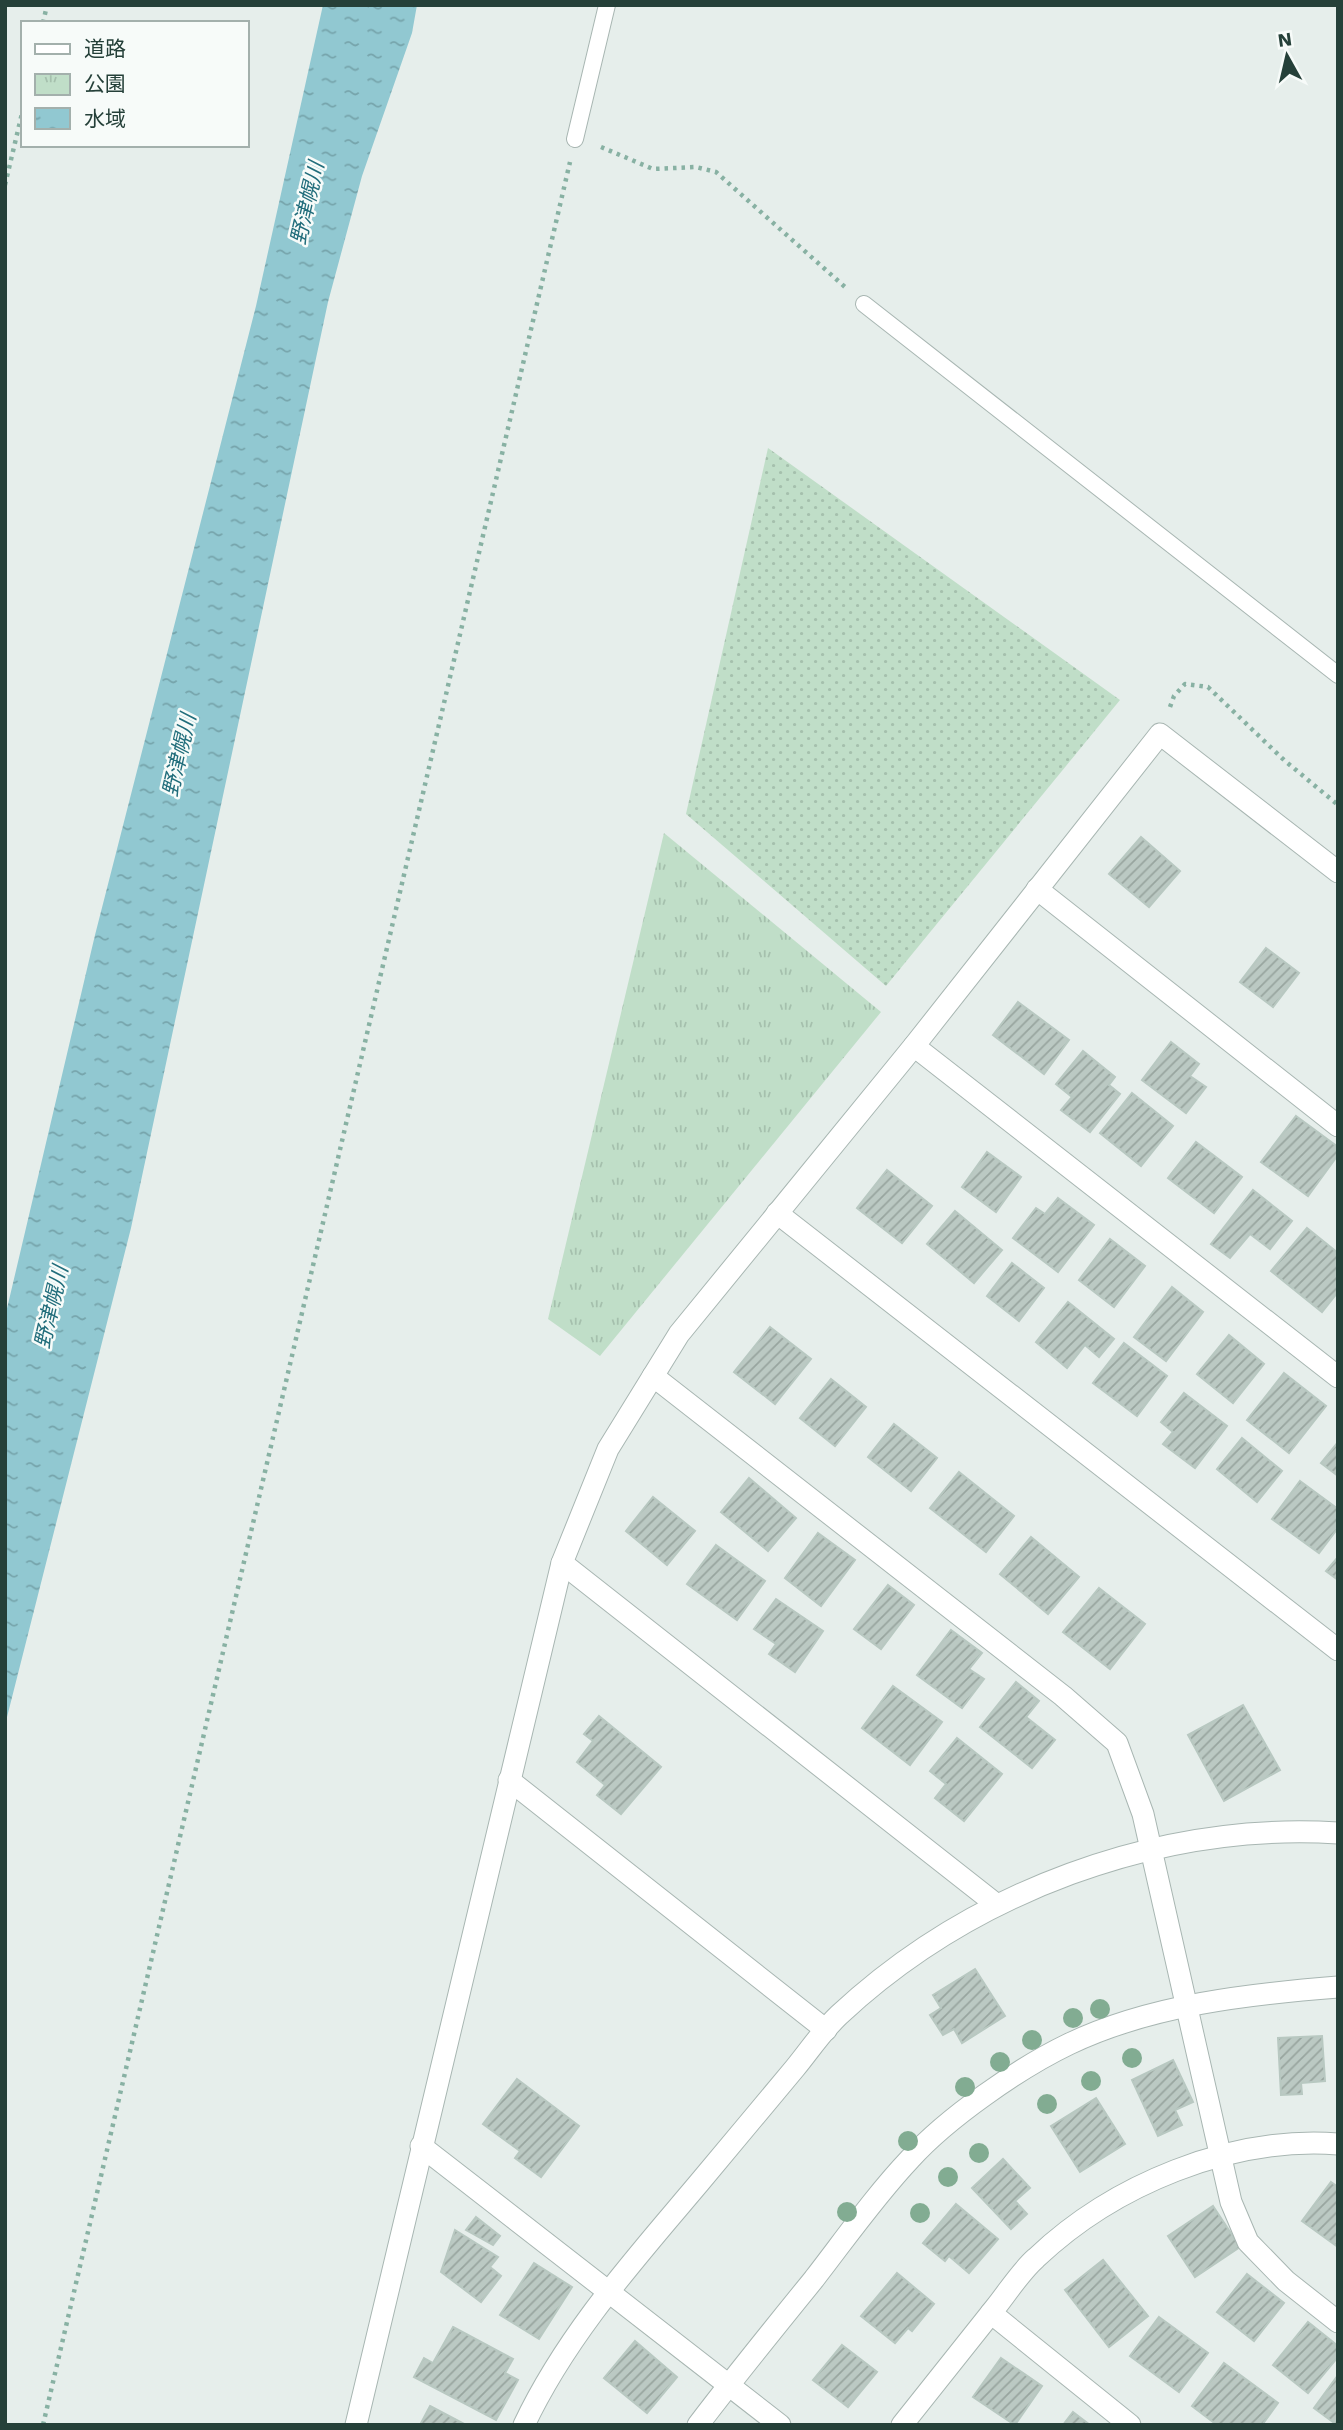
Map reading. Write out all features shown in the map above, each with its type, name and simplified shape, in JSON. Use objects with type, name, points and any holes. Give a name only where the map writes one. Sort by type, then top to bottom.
[{"type":"street","points":[[356,2425],[562,1563],[608,1449],[653,1376],[679,1335],[914,1046],[1160,734],[1338,872]]},
{"type":"street","points":[[1037,889],[1338,1126]]},
{"type":"street","points":[[914,1046],[1338,1377]]},
{"type":"street","points":[[777,1213],[1338,1650]]},
{"type":"street","points":[[653,1376],[1063,1696],[1117,1743],[1143,1814],[1231,2202],[1248,2242],[1286,2281],[1338,2322]]},
{"type":"street","points":[[562,1563],[997,1905]]},
{"type":"street","points":[[509,1780],[826,2030]]},
{"type":"street","points":[[524,2425],[554,2369],[609,2290],[837,2017],[890,1973],[997,1905],[1046,1883],[1151,1849],[1271,1832],[1338,1833]]},
{"type":"street","points":[[698,2425],[910,2158],[955,2118],[1068,2044],[1120,2024],[1188,2007],[1273,1992],[1338,1987]]},
{"type":"street","points":[[902,2425],[1035,2259],[1115,2200],[1168,2175],[1220,2156],[1277,2147],[1338,2144]]},
{"type":"street","points":[[421,2146],[780,2425]]},
{"type":"street","points":[[990,2314],[1130,2425]]},
{"type":"lane","points":[[575,139],[607,5]]},
{"type":"lane","points":[[864,304],[1338,675]]},
{"type":"path","points":[[5,185],[21,117]]},
{"type":"path","points":[[43,2425],[575,139],[653,169],[696,167],[716,172],[864,304]]},
{"type":"path","points":[[1160,734],[1174,696],[1185,684],[1208,687],[1277,753],[1338,805]]},
{"type":"green space","points":[[768,448],[1120,700],[886,986],[686,814]]},
{"type":"green space","points":[[664,833],[881,1012],[600,1356],[548,1319]]},
{"type":"water","name":"野津幌川","points":[[323,5],[417,5],[412,33],[362,176],[328,302],[131,1228],[5,1725],[5,1317],[95,935],[256,306]]},
{"type":"building","points":[[1141,837],[1180,871],[1149,907],[1109,874]]},
{"type":"building","points":[[1266,948],[1299,973],[1273,1007],[1240,982]]},
{"type":"building","points":[[1018,1002],[1069,1040],[1044,1074],[993,1035]]},
{"type":"building","points":[[1171,1042],[1199,1064],[1190,1076],[1206,1087],[1186,1113],[1142,1080]]},
{"type":"building","points":[[1083,1051],[1115,1077],[1109,1085],[1120,1094],[1090,1132],[1061,1110],[1072,1097],[1056,1084]]},
{"type":"building","points":[[1132,1093],[1173,1126],[1141,1166],[1100,1133]]},
{"type":"building","points":[[1296,1116],[1338,1147],[1338,1155],[1308,1196],[1261,1162]]},
{"type":"building","points":[[1196,1142],[1242,1177],[1214,1213],[1168,1178]]},
{"type":"building","points":[[987,1152],[1021,1177],[996,1212],[962,1187]]},
{"type":"building","points":[[887,1170],[932,1206],[902,1243],[857,1208]]},
{"type":"building","points":[[1253,1190],[1292,1221],[1270,1249],[1250,1234],[1230,1258],[1211,1244]]},
{"type":"building","points":[[1058,1198],[1094,1225],[1058,1272],[1013,1238],[1036,1208],[1045,1214]]},
{"type":"building","points":[[955,1211],[1002,1250],[974,1283],[927,1244]]},
{"type":"building","points":[[1307,1228],[1338,1253],[1338,1292],[1322,1312],[1271,1271]]},
{"type":"building","points":[[1110,1239],[1145,1266],[1114,1307],[1079,1280]]},
{"type":"building","points":[[1012,1263],[1044,1288],[1019,1321],[987,1296]]},
{"type":"building","points":[[1172,1287],[1203,1312],[1166,1361],[1134,1337]]},
{"type":"building","points":[[1068,1302],[1114,1339],[1099,1357],[1085,1345],[1067,1368],[1036,1342]]},
{"type":"building","points":[[770,1327],[811,1359],[775,1404],[734,1372]]},
{"type":"building","points":[[1229,1335],[1264,1364],[1233,1403],[1197,1374]]},
{"type":"building","points":[[1124,1343],[1167,1376],[1137,1416],[1093,1383]]},
{"type":"building","points":[[1284,1373],[1326,1406],[1289,1453],[1247,1420]]},
{"type":"building","points":[[831,1379],[866,1407],[835,1446],[800,1418]]},
{"type":"building","points":[[1184,1393],[1227,1426],[1195,1468],[1163,1444],[1173,1432],[1161,1422]]},
{"type":"building","points":[[894,1424],[937,1458],[911,1491],[868,1457]]},
{"type":"building","points":[[1242,1438],[1282,1471],[1257,1502],[1217,1469]]},
{"type":"building","points":[[1338,1442],[1338,1476],[1321,1463]]},
{"type":"building","points":[[959,1472],[1014,1516],[986,1552],[930,1508]]},
{"type":"building","points":[[749,1478],[796,1518],[768,1551],[721,1512]]},
{"type":"building","points":[[1300,1481],[1338,1509],[1338,1528],[1319,1553],[1272,1519]]},
{"type":"building","points":[[653,1497],[695,1531],[667,1565],[626,1531]]},
{"type":"building","points":[[818,1533],[855,1560],[821,1606],[785,1578]]},
{"type":"building","points":[[1031,1537],[1079,1577],[1048,1614],[1000,1574]]},
{"type":"building","points":[[716,1545],[765,1581],[737,1620],[687,1584]]},
{"type":"building","points":[[1338,1557],[1338,1580],[1326,1571]]},
{"type":"building","points":[[888,1585],[914,1605],[881,1649],[854,1629]]},
{"type":"building","points":[[1099,1588],[1145,1624],[1110,1669],[1063,1632]]},
{"type":"building","points":[[776,1599],[823,1631],[795,1672],[769,1654],[776,1644],[754,1629]]},
{"type":"building","points":[[951,1630],[982,1653],[969,1669],[984,1679],[962,1708],[917,1675]]},
{"type":"building","points":[[1016,1682],[1039,1701],[1026,1717],[1055,1740],[1032,1768],[980,1727]]},
{"type":"building","points":[[893,1686],[942,1722],[910,1765],[862,1728]]},
{"type":"building","points":[[1243,1705],[1280,1770],[1224,1801],[1188,1735]]},
{"type":"building","points":[[599,1716],[661,1767],[621,1814],[597,1795],[605,1785],[577,1762],[593,1741],[584,1734]]},
{"type":"building","points":[[957,1738],[1002,1774],[964,1821],[935,1798],[946,1784],[930,1771]]},
{"type":"building","points":[[975,1969],[1005,2016],[962,2043],[954,2029],[943,2035],[930,2015],[941,2008],[933,1995]]},
{"type":"building","points":[[1322,2036],[1325,2081],[1301,2083],[1302,2094],[1281,2095],[1278,2038]]},
{"type":"building","points":[[1173,2060],[1193,2102],[1175,2110],[1182,2125],[1158,2136],[1132,2080]]},
{"type":"building","points":[[517,2079],[579,2126],[541,2177],[515,2158],[520,2151],[483,2124]]},
{"type":"building","points":[[1096,2098],[1125,2144],[1080,2172],[1051,2126]]},
{"type":"building","points":[[1003,2159],[1030,2188],[1015,2201],[1027,2214],[1011,2229],[972,2188]]},
{"type":"building","points":[[1331,2182],[1338,2187],[1338,2247],[1302,2221]]},
{"type":"building","points":[[956,2204],[998,2239],[969,2273],[949,2256],[945,2261],[923,2243]]},
{"type":"building","points":[[1213,2206],[1240,2247],[1195,2277],[1168,2236]]},
{"type":"building","points":[[476,2217],[500,2236],[493,2245],[466,2230]]},
{"type":"building","points":[[455,2230],[498,2257],[490,2267],[501,2276],[481,2302],[441,2272]]},
{"type":"building","points":[[1103,2260],[1148,2316],[1109,2347],[1065,2290]]},
{"type":"building","points":[[534,2263],[572,2287],[539,2339],[500,2315]]},
{"type":"building","points":[[897,2273],[934,2304],[912,2331],[908,2328],[895,2343],[861,2316]]},
{"type":"building","points":[[1247,2274],[1284,2303],[1254,2341],[1217,2312]]},
{"type":"building","points":[[1159,2317],[1208,2353],[1179,2392],[1130,2356]]},
{"type":"building","points":[[1308,2322],[1338,2346],[1338,2357],[1308,2393],[1273,2365]]},
{"type":"building","points":[[453,2327],[513,2359],[505,2373],[518,2380],[496,2420],[414,2377],[424,2358],[433,2363]]},
{"type":"building","points":[[635,2341],[677,2377],[647,2413],[604,2378]]},
{"type":"building","points":[[842,2345],[877,2372],[848,2407],[813,2380]]},
{"type":"building","points":[[1001,2358],[1042,2386],[1015,2425],[973,2397]]},
{"type":"building","points":[[1224,2363],[1278,2403],[1262,2425],[1217,2425],[1192,2406]]},
{"type":"building","points":[[1338,2375],[1338,2425],[1337,2425],[1314,2408]]},
{"type":"building","points":[[430,2406],[466,2425],[420,2425]]},
{"type":"building","points":[[1073,2412],[1090,2425],[1063,2425]]}]
